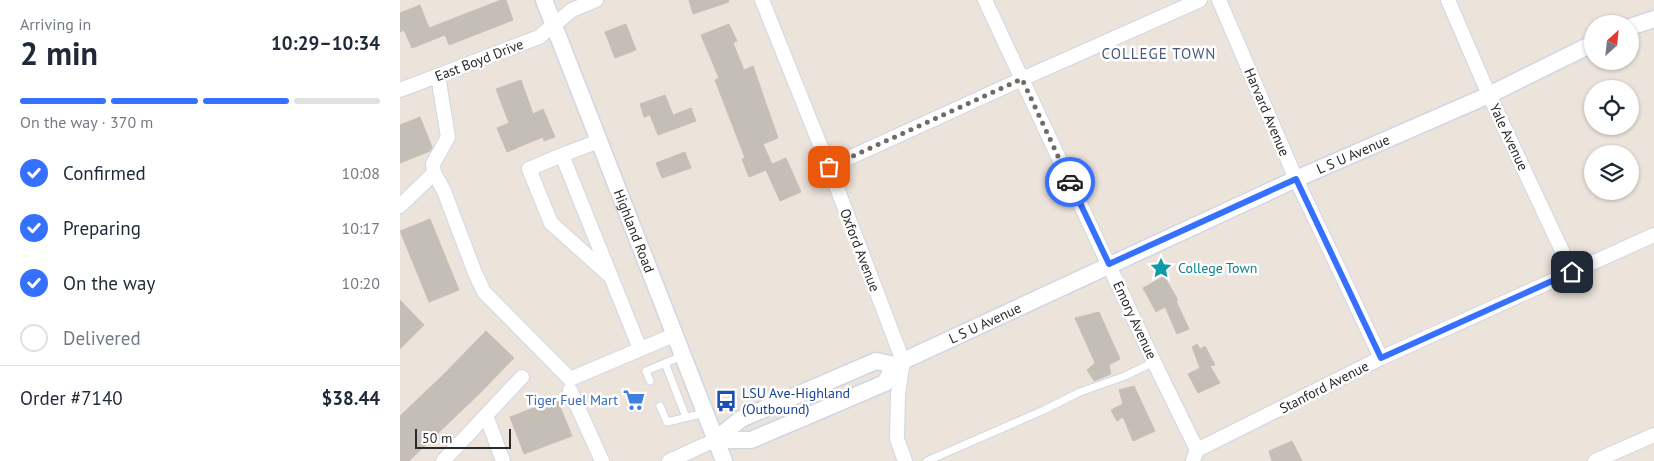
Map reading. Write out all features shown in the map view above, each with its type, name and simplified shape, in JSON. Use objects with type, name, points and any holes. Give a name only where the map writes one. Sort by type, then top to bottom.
[{"type":"street","name":"Highland Road","points":[[544,0],[724,461]]},
{"type":"street","name":"East Boyd Drive","points":[[400,90],[539,37],[572,10],[596,0]]},
{"type":"street","name":"Oxford Avenue","points":[[762,0],[829,167],[899,363]]},
{"type":"street","name":"Emory Avenue","points":[[985,0],[1109,264],[1195,456]]},
{"type":"street","points":[[829,167],[1200,0]]},
{"type":"street","name":"Harvard Avenue","points":[[1219,0],[1296,179],[1381,358]]},
{"type":"street","name":"Yale Avenue","points":[[1448,0],[1489,94],[1572,272]]},
{"type":"street","points":[[1639,25],[1654,19]]},
{"type":"street","name":"L S U Avenue","points":[[715,440],[740,419],[876,361],[899,363],[1109,264],[1489,94],[1584,48]]},
{"type":"street","points":[[438,76],[448,137],[433,164],[434,173],[444,191],[484,292],[570,379],[674,334]]},
{"type":"street","points":[[599,141],[529,169],[551,223],[611,277]]},
{"type":"street","points":[[562,155],[640,349]]},
{"type":"street","points":[[400,206],[434,173]]},
{"type":"street","name":"Stanford Avenue","points":[[1195,456],[1381,358],[1654,235]]},
{"type":"street","points":[[669,461],[715,440],[751,440],[850,398],[885,383],[899,363]]},
{"type":"street","points":[[899,363],[897,439],[904,461]]},
{"type":"street","points":[[443,461],[522,377]]},
{"type":"street","points":[[570,390],[602,461]]},
{"type":"street","points":[[486,415],[503,461]]},
{"type":"street","points":[[1595,461],[1609,458],[1654,435]]},
{"type":"lane","points":[[650,381],[646,371],[682,356]]},
{"type":"lane","points":[[927,461],[1037,414],[1080,392],[1125,376],[1154,362]]},
{"type":"lane","points":[[665,363],[686,417]]},
{"type":"lane","points":[[660,406],[667,422],[705,413]]},
{"type":"building","points":[[501,0],[506,0],[513,20],[449,45],[445,35],[412,48],[404,30],[400,32],[400,13],[420,5],[429,28]]},
{"type":"building","points":[[689,0],[728,0],[729,2],[693,14]]},
{"type":"building","points":[[626,24],[636,50],[615,58],[605,32]]},
{"type":"building","points":[[729,24],[737,41],[733,43],[744,70],[753,66],[778,138],[763,144],[772,164],[786,158],[801,192],[780,201],[766,170],[749,177],[742,159],[745,158],[715,80],[719,78],[701,35]]},
{"type":"building","points":[[521,80],[533,114],[543,109],[555,137],[544,141],[543,137],[507,152],[497,128],[509,123],[496,89]]},
{"type":"building","points":[[665,95],[673,115],[691,108],[696,121],[658,135],[650,115],[644,117],[640,104]]},
{"type":"building","points":[[420,117],[432,147],[430,151],[400,163],[400,125]]},
{"type":"building","points":[[685,152],[691,168],[662,178],[656,163]]},
{"type":"building","points":[[430,219],[459,290],[429,302],[400,231]]},
{"type":"building","points":[[1164,276],[1178,300],[1176,301],[1189,329],[1177,334],[1165,307],[1156,312],[1143,288]]},
{"type":"building","points":[[400,300],[424,325],[400,349]]},
{"type":"building","points":[[1099,312],[1120,359],[1109,365],[1111,374],[1094,381],[1087,370],[1095,363],[1075,318]]},
{"type":"building","points":[[486,331],[514,358],[409,461],[400,461],[400,416]]},
{"type":"building","points":[[1197,344],[1200,349],[1205,346],[1215,365],[1210,366],[1220,383],[1198,393],[1188,374],[1200,368],[1192,347]]},
{"type":"building","points":[[1134,386],[1155,431],[1133,441],[1123,417],[1117,421],[1111,410],[1123,404],[1119,390]]},
{"type":"building","points":[[557,399],[572,436],[524,454],[510,417]]},
{"type":"building","points":[[1292,441],[1302,461],[1272,461],[1269,451]]},
{"type":"way so far","points":[[829,167],[1022,79],[1070,182]]},
{"type":"place","name":"College Town","points":[[1161,268]]},
{"type":"place","name":"Tiger Fuel Mart","points":[[634,400]]},
{"type":"place","name":"LSU Ave-Highland (Outbound)","points":[[726,401]]},
{"type":"district","name":"COLLEGE TOWN","points":[[1159,54]]},
{"type":"route","points":[[1070,182],[1109,264],[1296,179],[1381,358],[1572,272]]}]
